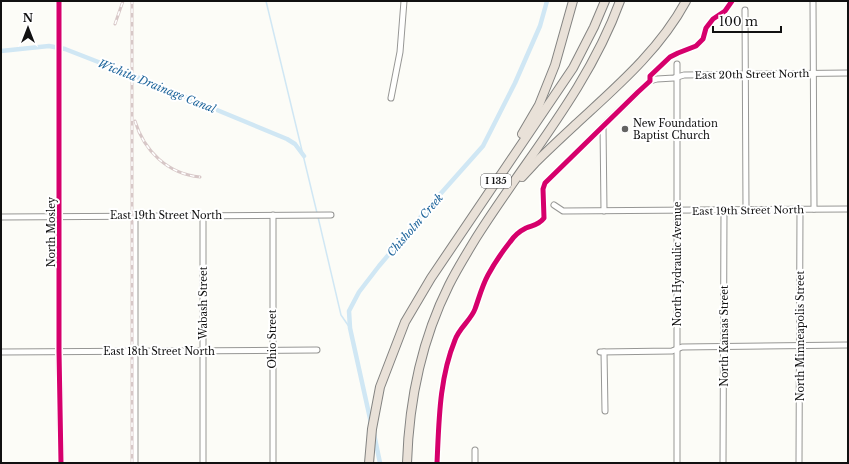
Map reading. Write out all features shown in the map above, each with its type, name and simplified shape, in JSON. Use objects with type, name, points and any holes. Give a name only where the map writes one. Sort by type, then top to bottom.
[{"type":"highway","points":[[493,185],[539,104],[555,66],[573,1]]},
{"type":"highway","name":"I 135","points":[[369,463],[372,429],[380,386],[405,322],[423,291],[493,185],[573,68],[592,32],[605,1]]},
{"type":"highway","name":"I 135","points":[[407,463],[407,444],[414,385],[433,321],[448,285],[493,211],[583,80],[606,37],[620,1]]},
{"type":"highway","points":[[493,211],[535,163],[632,72],[672,24],[686,1]]},
{"type":"street","name":"North Mosley","points":[[59,1],[59,351],[61,463]]},
{"type":"street","points":[[391,98],[400,52],[404,1]]},
{"type":"street","points":[[813,1],[814,209]]},
{"type":"street","points":[[745,10],[746,210]]},
{"type":"street","name":"North Hydraulic Avenue","points":[[677,64],[677,463]]},
{"type":"street","name":"East 20th Street North","points":[[604,211],[603,126],[650,81],[684,75],[848,73]]},
{"type":"street","name":"East 19th Street North","points":[[554,205],[563,211],[848,209]]},
{"type":"street","name":"North Minneapolis Street","points":[[799,463],[800,209]]},
{"type":"street","name":"North Kansas Street","points":[[723,463],[724,210]]},
{"type":"street","points":[[135,215],[135,463]]},
{"type":"street","name":"Wabash Street","points":[[203,215],[203,463]]},
{"type":"street","name":"Ohio Street","points":[[272,463],[273,215]]},
{"type":"street","name":"East 19th Street North","points":[[1,217],[331,215]]},
{"type":"street","points":[[605,411],[602,352],[672,351],[682,347],[848,345]]},
{"type":"street","name":"East 18th Street North","points":[[1,352],[317,350]]},
{"type":"street","points":[[475,450],[476,463]]},
{"type":"waterway","points":[[266,1],[317,213]]},
{"type":"waterway","name":"Chisholm Creek","points":[[371,423],[350,328],[349,311],[359,292],[379,266],[483,146],[515,83],[540,26],[547,1]]},
{"type":"waterway","name":"Wichita Drainage Canal","points":[[1,51],[49,46],[65,49],[287,139],[295,144],[304,156]]},
{"type":"waterway","points":[[318,217],[341,315],[350,328]]},
{"type":"waterway","name":"Chisholm Creek","points":[[374,434],[380,463]]},
{"type":"railway","points":[[115,24],[123,1]]},
{"type":"railway","points":[[132,1],[132,463]]},
{"type":"railway","points":[[135,121],[144,142],[159,159],[178,171],[188,175],[200,177]]},
{"type":"cycle path","points":[[59,1],[59,351],[61,463]]},
{"type":"cycle path","points":[[437,463],[439,416],[443,385],[455,340],[459,332],[471,317],[486,279],[504,250],[519,232],[538,223],[544,218],[543,189],[545,183],[650,81],[650,76],[670,57],[696,46],[703,39],[706,28],[713,19],[725,11],[732,1]]},
{"type":"place","name":"New Foundation Baptist Church","points":[[625,129]]}]
